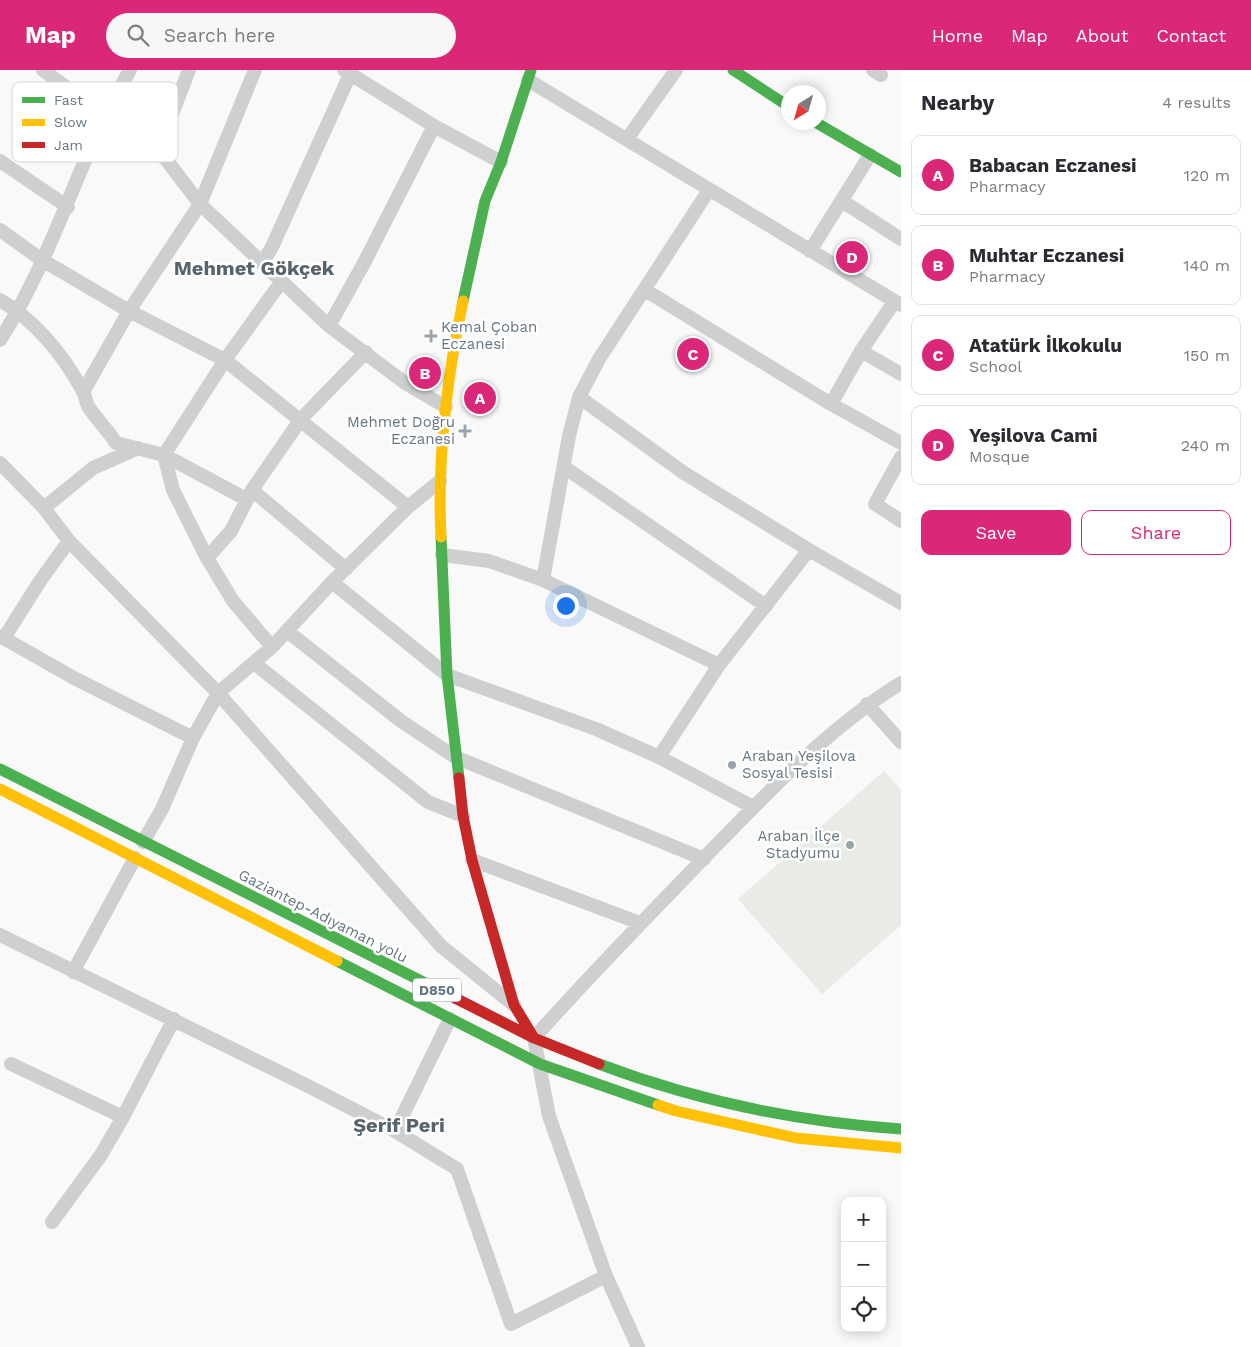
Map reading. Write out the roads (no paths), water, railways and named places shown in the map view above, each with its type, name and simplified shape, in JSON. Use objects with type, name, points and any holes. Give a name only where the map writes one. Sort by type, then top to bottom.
[{"type":"main road","points":[[733,70],[781,101]]},
{"type":"main road","points":[[529,75],[501,162],[486,201],[464,297],[452,354],[440,481],[443,612],[455,757],[463,816],[472,860],[514,1005],[534,1038]]},
{"type":"main road","points":[[826,128],[901,172]]},
{"type":"main road","name":"Gaziantep-Adıyaman yolu","points":[[0,769],[534,1038],[589,1062],[683,1094],[802,1119],[860,1128],[901,1129]]},
{"type":"main road","name":"D850","points":[[0,788],[540,1064],[676,1111],[735,1126],[796,1138],[901,1148]]},
{"type":"street","points":[[43,70],[57,82]]},
{"type":"street","points":[[124,82],[130,70]]},
{"type":"street","points":[[178,99],[189,70]]},
{"type":"street","points":[[83,392],[129,311],[200,204],[255,70]]},
{"type":"street","points":[[627,139],[676,70]]},
{"type":"street","points":[[262,263],[272,247],[349,71],[434,126],[501,162]]},
{"type":"street","points":[[529,75],[709,190],[898,304],[861,351],[831,404]]},
{"type":"street","points":[[329,326],[364,263],[434,126]]},
{"type":"street","points":[[810,251],[870,154]]},
{"type":"street","points":[[0,161],[68,206]]},
{"type":"street","points":[[0,340],[19,311],[68,206],[86,162]]},
{"type":"street","points":[[167,162],[200,204],[329,326],[405,383],[446,407]]},
{"type":"street","points":[[542,580],[579,397],[599,359],[709,190]]},
{"type":"street","points":[[842,201],[901,239]]},
{"type":"street","points":[[0,230],[42,260],[129,311],[225,360],[408,507]]},
{"type":"street","points":[[272,647],[233,601],[207,558],[173,490],[164,454],[225,360],[282,281]]},
{"type":"street","points":[[644,290],[831,404],[901,443]]},
{"type":"street","points":[[0,300],[19,311],[40,329],[83,392],[88,406],[106,426],[116,443],[164,454],[249,494],[346,569]]},
{"type":"street","points":[[861,351],[901,374]]},
{"type":"street","points":[[207,558],[231,531],[249,494],[301,420],[366,352]]},
{"type":"street","points":[[579,397],[684,473],[809,550],[901,603]]},
{"type":"street","points":[[44,508],[93,468],[138,448]]},
{"type":"street","points":[[901,457],[875,504],[901,521]]},
{"type":"street","points":[[0,463],[44,508],[69,541],[218,693],[441,946],[514,1005]]},
{"type":"street","points":[[564,467],[766,606]]},
{"type":"street","points":[[144,842],[162,809],[193,738],[218,693],[272,647],[332,582],[408,507],[440,481]]},
{"type":"street","points":[[69,541],[2,637],[74,678],[193,738]]},
{"type":"street","points":[[659,757],[719,665],[809,550]]},
{"type":"street","points":[[442,555],[489,561],[542,580],[719,665]]},
{"type":"street","points":[[332,582],[448,675],[596,729],[659,757],[753,807]]},
{"type":"street","points":[[287,631],[401,721],[455,757],[704,859]]},
{"type":"street","points":[[254,663],[428,802],[463,816]]},
{"type":"street","points":[[638,1347],[606,1276],[549,1116],[534,1038],[640,923],[753,807],[867,704],[901,683]]},
{"type":"street","points":[[867,704],[901,742]]},
{"type":"street","points":[[73,972],[135,858]]},
{"type":"street","points":[[472,860],[640,923]]},
{"type":"street","points":[[0,935],[73,972],[174,1019],[395,1131],[457,1169],[511,1324],[606,1276]]},
{"type":"street","points":[[52,1222],[101,1155],[123,1118],[174,1019]]},
{"type":"street","points":[[395,1131],[450,1019]]},
{"type":"street","points":[[10,1064],[123,1118]]},
{"type":"place","name":"Yeşilova Cami","points":[[852,257]]},
{"type":"place","name":"Kemal Çoban Eczanesi","points":[[431,336]]},
{"type":"place","name":"Atatürk İlkokulu","points":[[693,354]]},
{"type":"place","name":"Muhtar Eczanesi","points":[[425,373]]},
{"type":"place","name":"Babacan Eczanesi","points":[[480,398]]},
{"type":"place","name":"Mehmet Doğru Eczanesi","points":[[465,431]]},
{"type":"place","name":"Araban Yeşilova Sosyal Tesisi","points":[[732,765]]},
{"type":"place","name":"Araban İlçe Stadyumu","points":[[850,845]]},
{"type":"district","name":"Mehmet Gökçek","points":[[254,268]]},
{"type":"district","name":"Şerif Peri","points":[[399,1125]]}]
